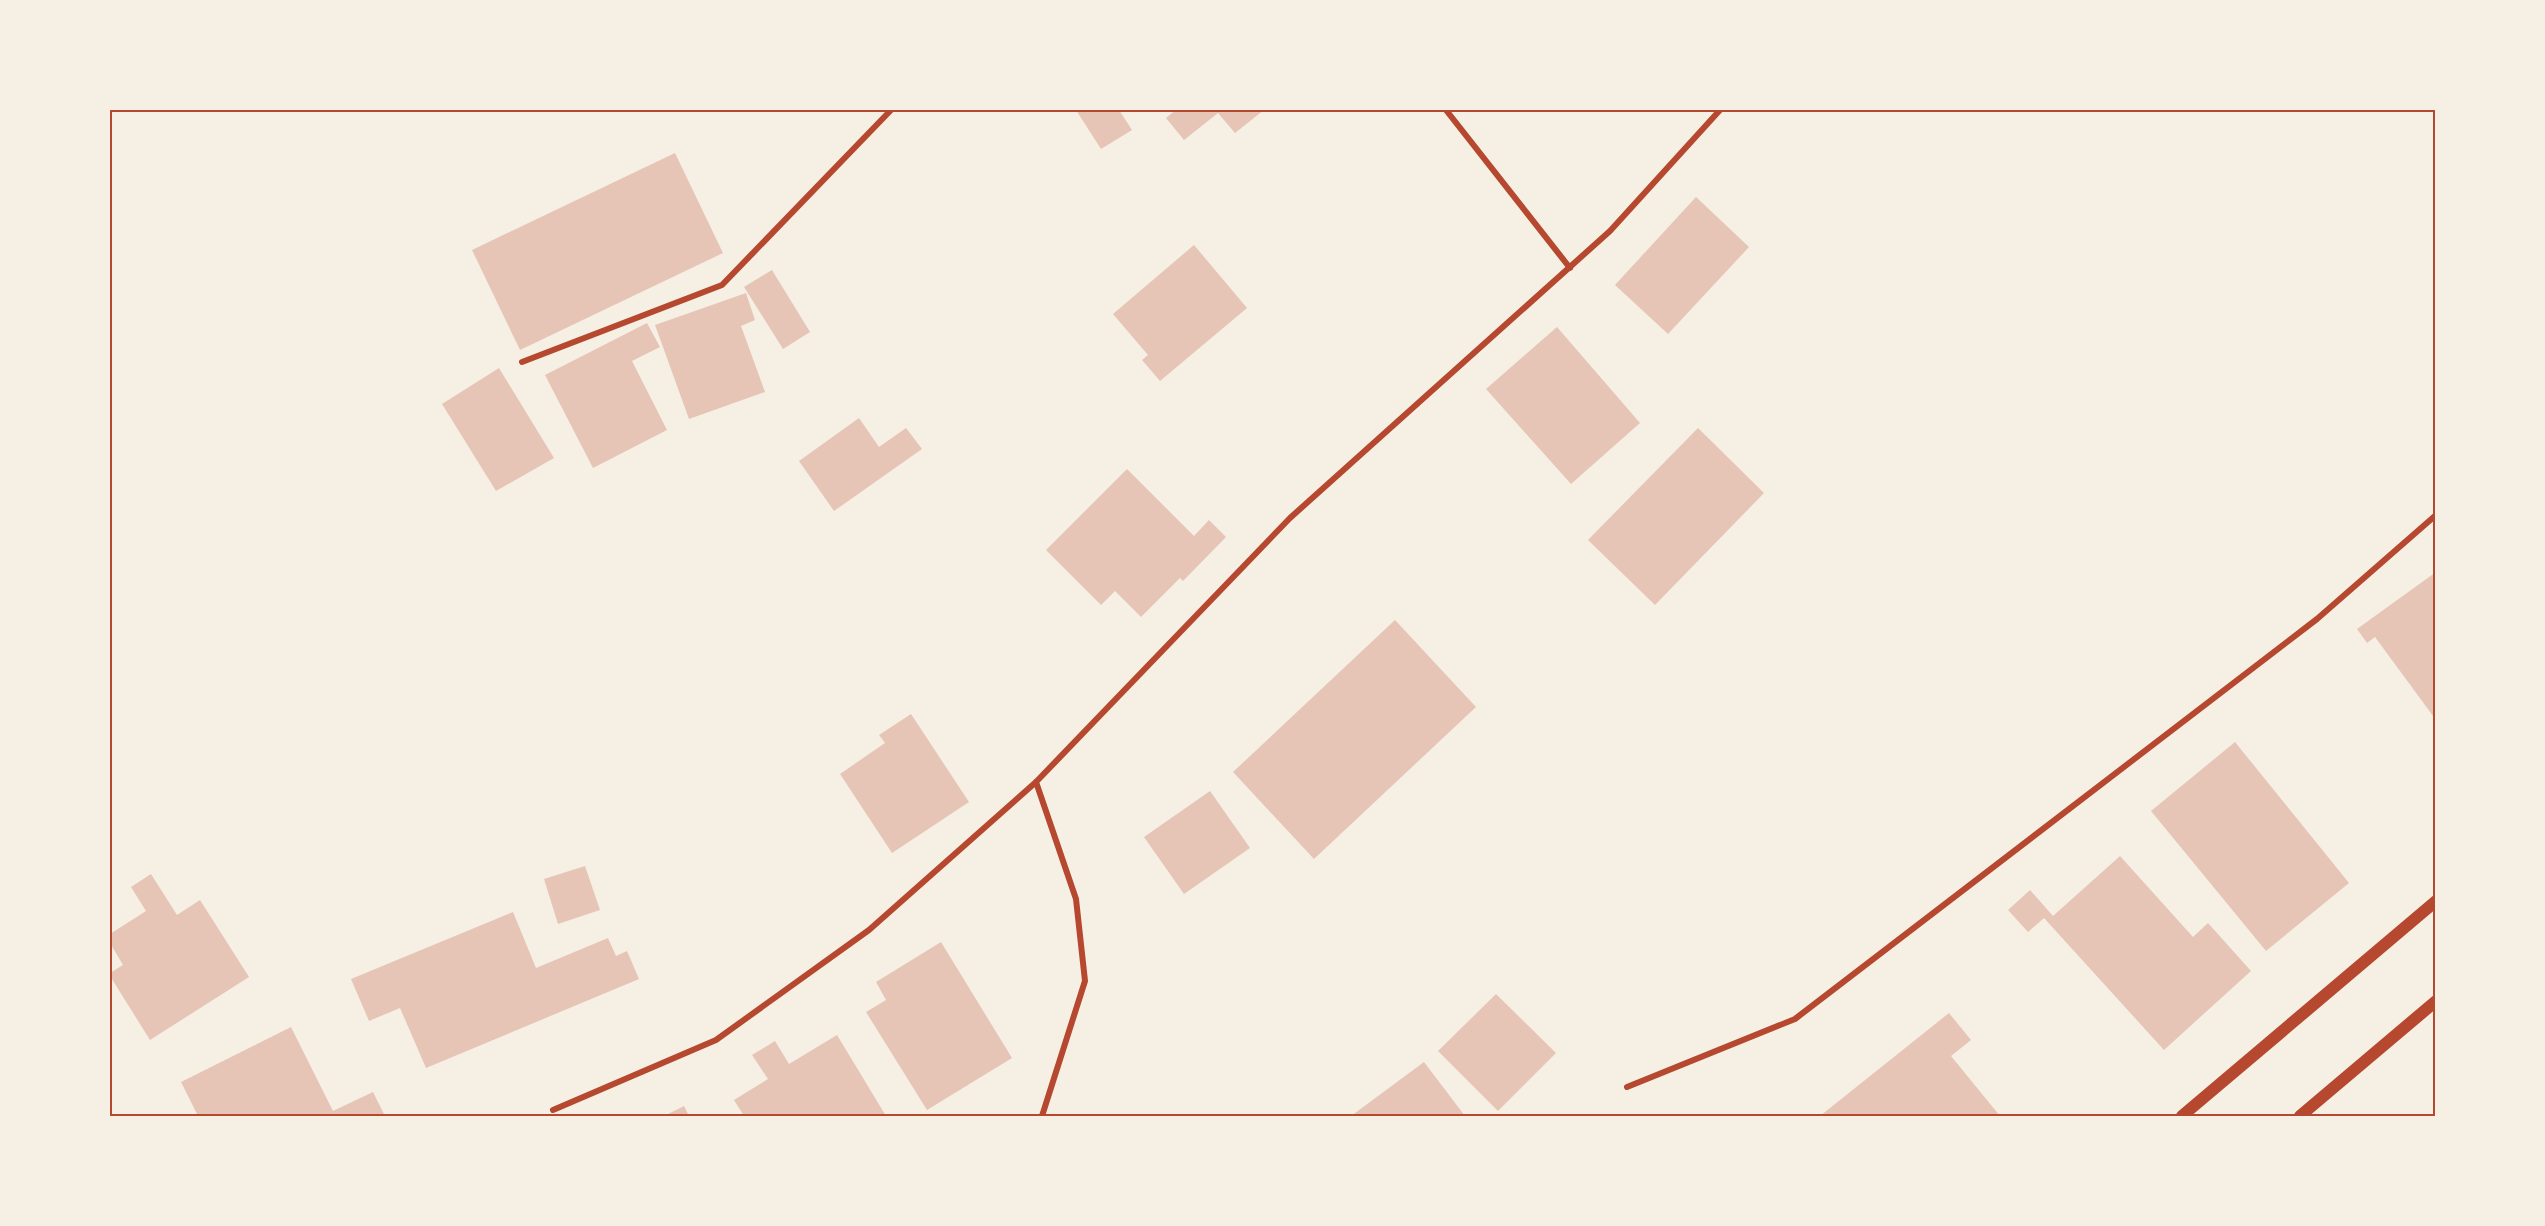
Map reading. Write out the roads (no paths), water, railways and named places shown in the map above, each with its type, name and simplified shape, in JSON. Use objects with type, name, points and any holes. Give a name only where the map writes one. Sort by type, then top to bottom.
[{"type":"main road","points":[[2182,1116],[2436,901]]},
{"type":"main road","points":[[2300,1116],[2436,1001]]},
{"type":"street","points":[[522,362],[722,285],[891,110]]},
{"type":"street","points":[[1446,110],[1570,268]]},
{"type":"street","points":[[553,1110],[716,1040],[869,930],[1036,782],[1290,518],[1610,231],[1720,110]]},
{"type":"street","points":[[1628,1087],[1795,1019],[2316,619],[2436,515]]},
{"type":"street","points":[[1036,782],[1076,899],[1085,981],[1042,1116]]}]
